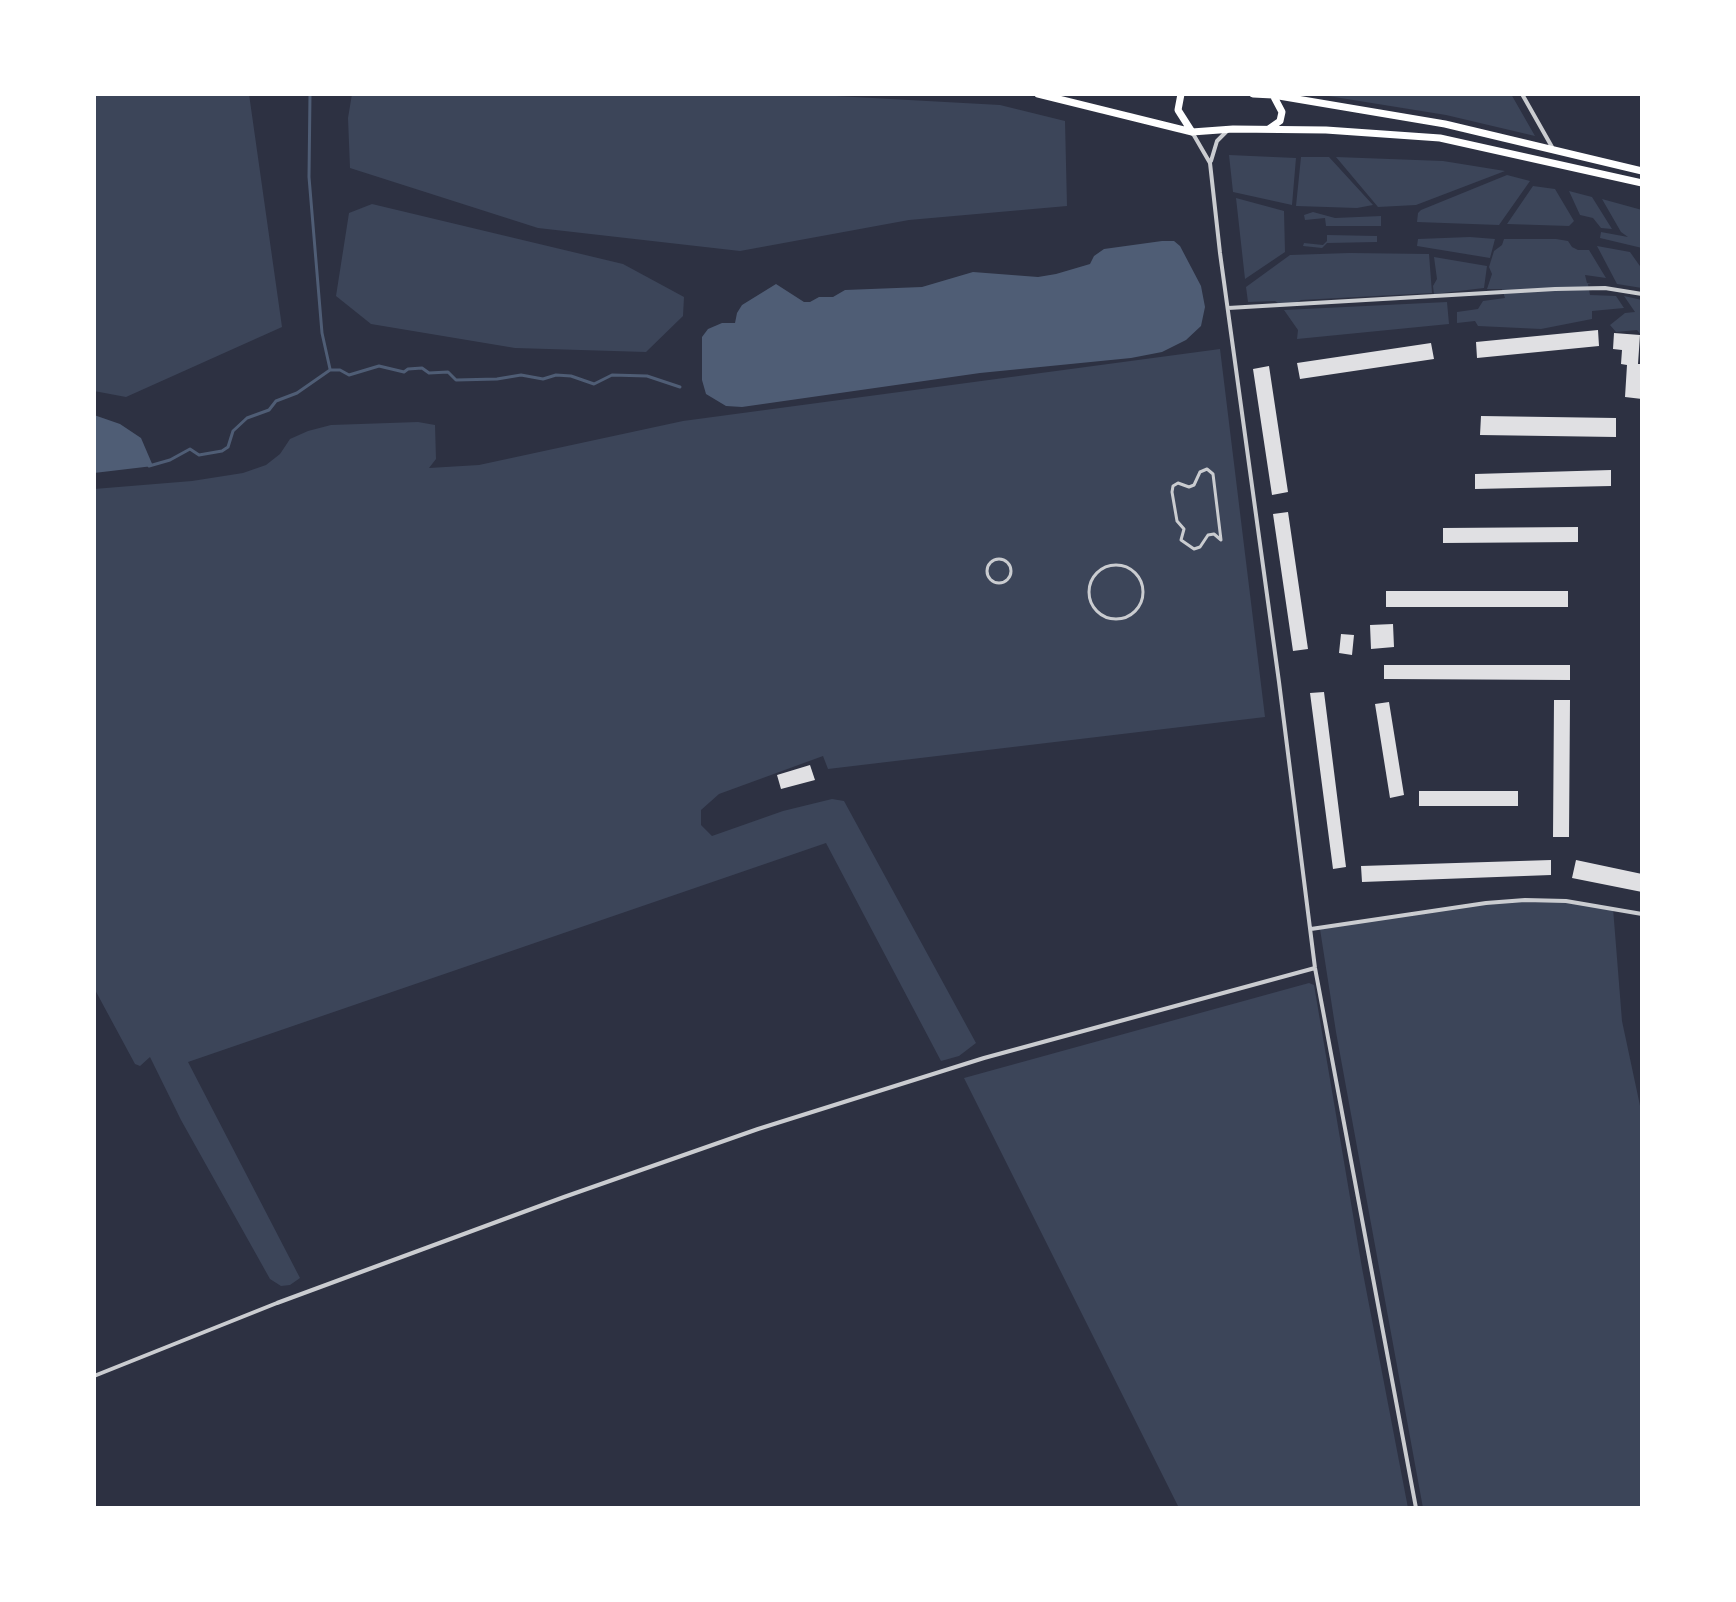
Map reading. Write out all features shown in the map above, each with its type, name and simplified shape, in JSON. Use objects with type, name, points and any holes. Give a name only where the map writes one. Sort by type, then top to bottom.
[{"type":"highway","points":[[1038,94],[1192,132],[1326,130],[1440,138],[1642,183]]},
{"type":"highway","points":[[1181,94],[1178,110],[1192,132]]},
{"type":"highway","points":[[1253,94],[1445,124],[1642,171]]},
{"type":"highway","points":[[1264,130],[1280,121],[1282,112],[1273,95]]},
{"type":"street","points":[[1522,94],[1553,150]]},
{"type":"street","points":[[1210,163],[1217,141],[1223,133],[1233,129]]},
{"type":"street","points":[[1192,132],[1210,163],[1315,968],[1416,1508]]},
{"type":"street","points":[[1228,308],[1583,288],[1642,294]]},
{"type":"street","points":[[1207,469],[1213,474],[1221,540],[1211,534],[1198,548],[1189,548],[1180,537],[1184,529],[1177,521],[1172,488],[1179,483],[1189,487],[1194,485],[1200,472],[1207,469]]},
{"type":"street","points":[[997,558],[1007,561],[1011,575],[1003,582],[993,582],[987,574],[989,564],[997,558]]},
{"type":"street","points":[[1119,565],[1130,569],[1139,578],[1143,589],[1135,612],[1124,618],[1112,619],[1097,611],[1089,595],[1090,583],[1096,573],[1119,565]]},
{"type":"street","points":[[1311,929],[1525,900],[1566,901],[1642,914]]},
{"type":"street","points":[[94,1376],[277,1303],[758,1129],[984,1058],[1315,968]]},
{"type":"shaded area","points":[[94,94],[249,94],[282,327],[126,397],[94,391]]},
{"type":"shaded area","points":[[352,94],[800,94],[1000,105],[1065,121],[1067,206],[909,220],[740,251],[538,228],[350,168],[348,118]]},
{"type":"shaded area","points":[[1316,94],[1511,94],[1535,136],[1446,115]]},
{"type":"shaded area","points":[[1229,155],[1296,158],[1292,205],[1233,192]]},
{"type":"shaded area","points":[[1301,157],[1329,157],[1373,205],[1357,208],[1296,206]]},
{"type":"shaded area","points":[[1336,157],[1443,161],[1505,171],[1416,205],[1378,207]]},
{"type":"shaded area","points":[[1507,175],[1530,181],[1499,225],[1417,222],[1421,210]]},
{"type":"shaded area","points":[[1533,186],[1555,189],[1574,221],[1569,226],[1507,224]]},
{"type":"shaded area","points":[[1569,191],[1592,197],[1612,229],[1601,228],[1593,218],[1580,215]]},
{"type":"shaded area","points":[[1236,198],[1284,211],[1285,252],[1245,279]]},
{"type":"shaded area","points":[[1602,199],[1642,210],[1642,248],[1600,238],[1601,232],[1628,237],[1621,232]]},
{"type":"shaded area","points":[[372,204],[623,264],[684,297],[683,316],[646,352],[515,348],[371,324],[336,296],[349,213]]},
{"type":"shaded area","points":[[1313,212],[1335,218],[1381,216],[1381,226],[1326,226],[1325,218],[1305,220],[1304,215]]},
{"type":"shaded area","points":[[1327,235],[1377,236],[1377,242],[1327,243],[1322,248],[1303,246],[1304,243],[1323,245]]},
{"type":"shaded area","points":[[1418,239],[1495,239],[1490,258],[1417,246]]},
{"type":"shaded area","points":[[1504,239],[1556,239],[1568,241],[1578,250],[1589,250],[1606,278],[1585,275],[1587,283],[1592,284],[1588,284],[1590,295],[1616,296],[1624,308],[1592,311],[1592,319],[1541,329],[1478,326],[1475,321],[1457,323],[1457,312],[1478,309],[1483,301],[1505,298],[1502,289],[1487,289],[1494,251]]},
{"type":"shaded area","points":[[1174,241],[1180,246],[1201,286],[1205,307],[1201,326],[1186,340],[1162,352],[1131,358],[980,373],[742,407],[726,406],[706,394],[702,380],[702,337],[708,329],[722,323],[735,323],[742,305],[776,284],[804,302],[810,302],[819,297],[833,297],[845,290],[922,287],[973,272],[1038,277],[1090,264],[1094,256],[1104,249]]},
{"type":"shaded area","points":[[1597,246],[1630,252],[1642,269],[1642,288],[1617,284]]},
{"type":"shaded area","points":[[1429,254],[1432,293],[1301,300],[1295,303],[1248,302],[1246,287],[1290,255]]},
{"type":"shaded area","points":[[1434,257],[1487,266],[1484,288],[1434,294],[1433,286],[1437,279]]},
{"type":"shaded area","points":[[1624,296],[1642,300],[1642,336],[1637,330],[1616,332],[1610,325],[1625,313],[1635,312]]},
{"type":"shaded area","points":[[1447,302],[1449,324],[1297,339],[1298,330],[1284,310]]},
{"type":"shaded area","points":[[1220,349],[1265,717],[828,769],[823,756],[719,794],[701,810],[701,825],[712,836],[783,811],[832,799],[844,801],[976,1043],[959,1056],[941,1061],[826,843],[188,1062],[300,1278],[290,1285],[281,1286],[270,1279],[181,1120],[150,1057],[140,1066],[135,1064],[94,988],[94,489],[192,481],[243,473],[266,465],[280,454],[290,439],[331,425],[418,422],[435,425],[436,459],[429,468],[479,465],[683,421]]},
{"type":"shaded area","points":[[94,415],[120,424],[141,438],[153,466],[94,473]]},
{"type":"shaded area","points":[[1525,900],[1566,901],[1613,908],[1622,1021],[1642,1115],[1642,1508],[1423,1508],[1320,929],[1449,908]]},
{"type":"shaded area","points":[[1309,983],[1314,985],[1362,1268],[1408,1508],[1179,1508],[964,1078]]},
{"type":"building","points":[[1598,330],[1599,346],[1477,358],[1476,342]]},
{"type":"building","points":[[1614,333],[1640,335],[1638,364],[1642,364],[1642,399],[1625,397],[1627,365],[1621,364],[1622,350],[1613,349]]},
{"type":"building","points":[[1431,343],[1434,359],[1300,379],[1297,363]]},
{"type":"building","points":[[1269,366],[1288,492],[1272,495],[1253,369]]},
{"type":"building","points":[[1481,416],[1616,418],[1616,437],[1480,435]]},
{"type":"building","points":[[1611,470],[1611,486],[1475,489],[1475,474]]},
{"type":"building","points":[[1288,512],[1308,649],[1293,651],[1273,514]]},
{"type":"building","points":[[1578,527],[1578,542],[1443,543],[1443,528]]},
{"type":"building","points":[[1386,591],[1568,591],[1568,607],[1386,607]]},
{"type":"building","points":[[1393,624],[1394,647],[1371,649],[1370,625]]},
{"type":"building","points":[[1341,634],[1354,635],[1352,655],[1339,653]]},
{"type":"building","points":[[1384,665],[1570,665],[1570,680],[1384,679]]},
{"type":"building","points":[[1324,692],[1346,867],[1333,869],[1310,693]]},
{"type":"building","points":[[1554,700],[1570,700],[1569,837],[1553,837]]},
{"type":"building","points":[[1389,702],[1404,795],[1390,798],[1375,704]]},
{"type":"building","points":[[810,765],[815,780],[781,789],[777,775]]},
{"type":"building","points":[[1419,791],[1518,791],[1518,806],[1419,806]]},
{"type":"building","points":[[1551,860],[1551,875],[1362,882],[1361,866]]},
{"type":"building","points":[[1576,860],[1642,874],[1642,892],[1572,878]]},
{"type":"waterway","points":[[310,94],[309,177],[322,333],[330,369]]},
{"type":"waterway","points":[[149,466],[170,460],[190,449],[199,455],[222,451],[228,447],[233,431],[247,418],[269,410],[276,401],[297,393],[330,370],[340,370],[349,375],[379,366],[404,372],[422,368],[429,373],[448,372],[456,380],[521,375],[543,379],[556,375],[571,376],[594,384],[612,375],[647,376],[680,387]]}]
